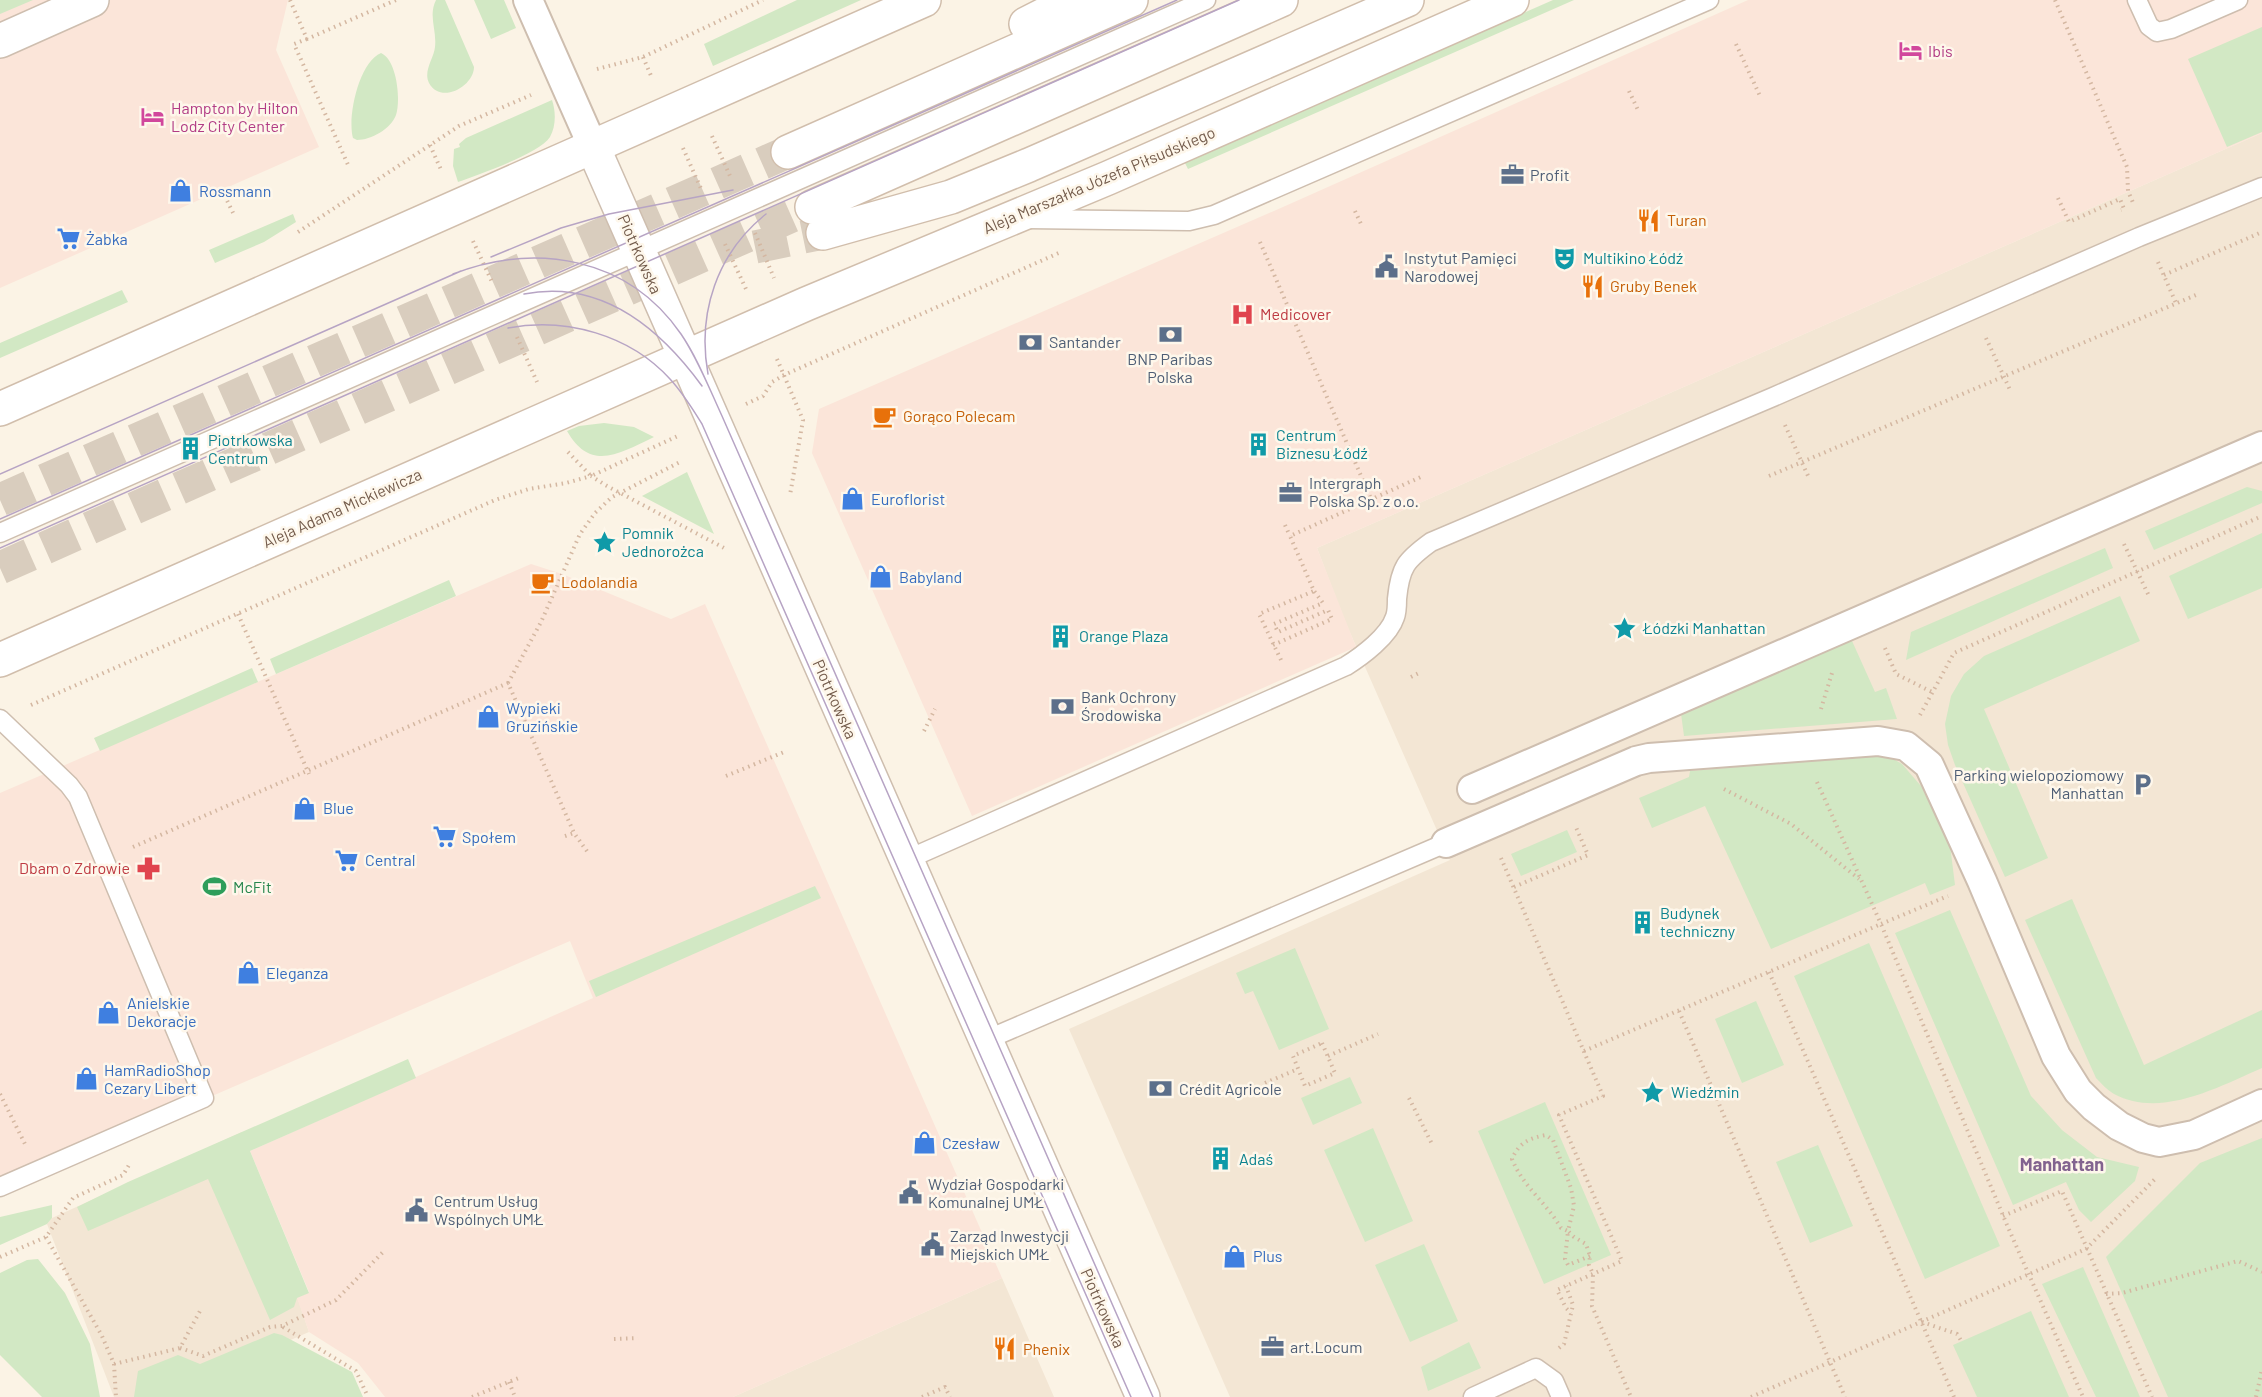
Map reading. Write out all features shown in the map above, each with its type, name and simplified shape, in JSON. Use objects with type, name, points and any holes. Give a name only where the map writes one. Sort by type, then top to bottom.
[{"type":"main road","points":[[0,41],[92,0]]},
{"type":"main road","points":[[0,409],[924,0]]},
{"type":"main road","points":[[830,133],[946,64],[1073,0]]},
{"type":"main road","points":[[788,152],[1131,0]]},
{"type":"main road","points":[[1281,0],[818,220],[961,193],[1083,143],[1407,0]]},
{"type":"main road","name":"Aleja Marszałka Józefa Piłsudskiego","points":[[685,357],[1011,219],[1512,0]]},
{"type":"main road","name":"Piotrkowska","points":[[593,147],[1143,1397]]},
{"type":"main road","name":"Aleja Adama Mickiewicza","points":[[0,660],[685,357]]},
{"type":"street","name":"Piotrkowska","points":[[528,0],[593,147]]},
{"type":"street","points":[[1472,789],[2262,446]]},
{"type":"street","points":[[1446,843],[1636,761],[1649,758],[1878,741],[1906,746],[1929,765],[1982,881],[2047,1037],[2078,1091],[2109,1120],[2143,1138],[2159,1142],[2194,1136],[2262,1104]]},
{"type":"lane","points":[[0,533],[1206,0]]},
{"type":"lane","points":[[1011,219],[1190,221],[1214,215],[1709,0]]},
{"type":"lane","points":[[2138,0],[2149,26],[2157,32],[2171,29],[2238,0]]},
{"type":"lane","points":[[906,860],[1346,666],[1382,637],[1395,618],[1399,578],[1404,566],[1413,555],[1431,542],[1773,397],[2139,237],[2262,188]]},
{"type":"lane","points":[[0,719],[69,785],[78,797],[204,1098],[0,1187]]},
{"type":"lane","points":[[986,1040],[1446,843]]},
{"type":"lane","points":[[1473,1397],[1536,1368],[1554,1381],[1561,1397]]},
{"type":"path","points":[[290,0],[308,39]]},
{"type":"path","points":[[349,167],[294,44],[396,0]]},
{"type":"path","points":[[591,70],[643,57],[763,0]]},
{"type":"path","points":[[2055,0],[2127,167],[2128,191]]},
{"type":"path","points":[[1736,44],[1760,96]]},
{"type":"path","points":[[1629,91],[1638,110]]},
{"type":"path","points":[[295,234],[459,126],[537,92]]},
{"type":"path","points":[[709,130],[732,182]]},
{"type":"path","points":[[680,142],[701,189]]},
{"type":"path","points":[[430,146],[444,176]]},
{"type":"path","points":[[222,190],[236,217]]},
{"type":"path","points":[[1355,211],[1361,224]]},
{"type":"path","points":[[2164,275],[2262,232]]},
{"type":"path","points":[[755,233],[776,282]]},
{"type":"path","points":[[1260,242],[1371,499]]},
{"type":"path","points":[[754,401],[763,396],[772,382],[784,375],[1068,249]]},
{"type":"path","points":[[479,255],[488,273]]},
{"type":"path","points":[[733,261],[747,293]]},
{"type":"path","points":[[1769,476],[2196,295]]},
{"type":"path","points":[[1973,309],[2011,392]]},
{"type":"path","points":[[516,336],[534,375]]},
{"type":"path","points":[[784,375],[803,420],[789,498]]},
{"type":"path","points":[[1773,397],[1809,478]]},
{"type":"path","points":[[27,707],[495,500],[529,489],[591,476],[662,442]]},
{"type":"path","points":[[564,443],[573,458],[591,476],[735,554]]},
{"type":"path","points":[[98,844],[131,848],[309,773],[508,683],[541,622],[580,534],[595,513],[612,497],[680,462]]},
{"type":"path","points":[[1290,536],[1422,476]]},
{"type":"path","points":[[2109,511],[2149,596]]},
{"type":"path","points":[[1906,746],[1954,653],[2262,516]]},
{"type":"path","points":[[1273,645],[1332,619],[1328,610],[1278,632],[1274,624],[1323,603],[1314,591],[1285,525]]},
{"type":"path","points":[[1269,635],[1259,614],[1314,591]]},
{"type":"path","points":[[238,614],[309,773]]},
{"type":"path","points":[[1411,677],[1421,672]]},
{"type":"path","points":[[508,683],[574,833],[590,854]]},
{"type":"path","points":[[924,731],[934,710]]},
{"type":"path","points":[[726,777],[784,752]]},
{"type":"path","points":[[1717,786],[1791,824],[1860,881]]},
{"type":"path","points":[[1514,887],[1588,855],[1571,817]]},
{"type":"path","points":[[1487,825],[1603,1096],[1559,1115],[1622,1261],[1557,1290],[1571,1313]]},
{"type":"path","points":[[565,836],[574,833]]},
{"type":"path","points":[[1864,888],[2083,1397]]},
{"type":"path","points":[[1584,1051],[1944,898]]},
{"type":"path","points":[[1769,972],[1953,1397]]},
{"type":"path","points":[[1678,1011],[1845,1397]]},
{"type":"path","points":[[1328,1056],[1378,1034]]},
{"type":"path","points":[[1322,1043],[1328,1056],[1335,1073],[1305,1086],[1293,1056],[1322,1043]]},
{"type":"path","points":[[1265,1083],[1298,1069]]},
{"type":"path","points":[[0,1094],[36,1172]]},
{"type":"path","points":[[1410,1098],[1433,1146]]},
{"type":"path","points":[[0,1257],[46,1237],[73,1198],[123,1175],[136,1154],[147,1123]]},
{"type":"path","points":[[1590,1256],[1568,1265],[1565,1259],[1568,1230],[1574,1206],[1570,1188],[1553,1140],[1546,1135],[1532,1137],[1521,1144],[1512,1160],[1524,1183],[1551,1210],[1561,1228],[1568,1230],[1574,1237],[1586,1244],[1590,1256],[1589,1265],[1593,1274],[1592,1306],[1631,1397]]},
{"type":"path","points":[[1751,1397],[2085,1249],[2158,1175],[2159,1142]]},
{"type":"path","points":[[2003,1215],[2062,1191],[2085,1249],[2152,1397]]},
{"type":"path","points":[[46,1237],[102,1336],[114,1364],[116,1397]]},
{"type":"path","points":[[114,1364],[180,1348],[202,1356],[270,1327],[282,1326],[336,1300],[385,1250]]},
{"type":"path","points":[[2106,1294],[2122,1293],[2238,1261],[2262,1272]]},
{"type":"path","points":[[1536,1368],[1564,1344],[1573,1305],[1566,1286]]},
{"type":"path","points":[[180,1348],[200,1311]]},
{"type":"path","points":[[1921,1321],[1957,1334],[1962,1341]]},
{"type":"path","points":[[282,1326],[356,1371],[368,1397]]},
{"type":"path","points":[[614,1339],[638,1338]]},
{"type":"path","points":[[2256,1397],[2262,1369]]},
{"type":"path","points":[[472,1397],[521,1377]]},
{"type":"path","points":[[509,1382],[515,1397]]},
{"type":"path","points":[[922,1397],[945,1387],[950,1397]]},
{"type":"shaded area","name":"Hampton by Hilton Lodz City Center","points":[[0,0],[288,0],[276,50],[319,147],[0,288]]},
{"type":"shaded area","points":[[1748,0],[2262,0],[2262,133],[1317,548],[1356,647],[972,816],[812,453],[819,409],[1283,207]]},
{"type":"shaded area","points":[[2262,133],[2262,1397],[1230,1397],[1069,1029],[1450,860],[1344,619],[1317,548]]},
{"type":"shaded area","points":[[531,564],[562,574],[671,619],[705,604],[1002,1278],[733,1397],[385,1397],[358,1363],[309,1332],[297,1298],[309,1292],[250,1151],[593,998],[570,941],[0,1188],[0,793]]},
{"type":"shaded area","points":[[242,1132],[309,1332],[158,1397],[114,1397],[47,1224],[52,1218]]},
{"type":"shaded area","points":[[1002,1278],[1054,1397],[733,1397]]},
{"type":"green space","points":[[0,0],[33,0],[0,14]]},
{"type":"green space","points":[[436,0],[445,0],[474,67],[469,81],[449,93],[434,89],[427,78],[435,47],[433,12]]},
{"type":"green space","points":[[474,0],[504,0],[516,28],[491,39]]},
{"type":"green space","points":[[797,0],[861,0],[713,66],[704,44]]},
{"type":"green space","points":[[1553,0],[1574,0],[1188,169],[1185,163]]},
{"type":"green space","points":[[2262,27],[2262,132],[2227,147],[2188,59]]},
{"type":"green space","points":[[381,53],[391,64],[394,72],[398,91],[396,115],[390,125],[380,133],[357,140],[353,138],[352,129],[356,91],[366,67],[373,58]]},
{"type":"green space","points":[[552,100],[555,114],[554,124],[550,137],[544,143],[508,163],[458,182],[453,166],[454,149],[460,147],[459,144],[466,138]]},
{"type":"green space","points":[[293,214],[296,222],[264,242],[215,263],[209,250]]},
{"type":"green space","points":[[122,290],[128,302],[0,358],[0,343]]},
{"type":"green space","points":[[604,423],[634,427],[654,437],[618,453],[596,456],[576,444],[567,431],[579,426]]},
{"type":"green space","points":[[687,472],[714,534],[642,496]]},
{"type":"green space","points":[[2247,487],[2262,491],[2262,503],[2154,550],[2145,531]]},
{"type":"green space","points":[[2262,533],[2262,588],[2188,619],[2169,576]]},
{"type":"green space","points":[[2105,548],[2113,568],[1906,660],[1911,632]]},
{"type":"green space","points":[[449,580],[456,596],[276,674],[270,659]]},
{"type":"green space","points":[[2120,596],[2140,641],[1984,709],[2048,858],[2005,877],[1948,745],[1945,724],[1951,696],[1964,674],[1984,656]]},
{"type":"green space","points":[[1848,632],[1875,692],[1886,688],[1897,719],[1684,736],[1680,706]]},
{"type":"green space","points":[[252,668],[258,682],[100,751],[94,738]]},
{"type":"green space","points":[[1879,755],[1890,757],[1902,764],[1921,786],[1950,845],[1955,885],[1930,895],[1925,883],[1771,949],[1705,806],[1652,828],[1639,798],[1689,777],[1690,771]]},
{"type":"green space","points":[[1567,830],[1577,852],[1521,876],[1511,854]]},
{"type":"green space","points":[[815,886],[821,898],[596,997],[589,981]]},
{"type":"green space","points":[[2072,899],[2144,1065],[2262,1010],[2262,1068],[2208,1091],[2170,1102],[2132,1101],[2114,1094],[2107,1088],[2096,1078],[2025,920]]},
{"type":"green space","points":[[1950,910],[2031,1096],[2062,1130],[2097,1157],[2139,1167],[2135,1181],[2091,1222],[2079,1210],[2066,1182],[2013,1205],[1895,933]]},
{"type":"green space","points":[[1869,943],[2000,1246],[1925,1279],[1794,976]]},
{"type":"green space","points":[[1295,948],[1329,1029],[1279,1050],[1253,991],[1245,994],[1236,973]]},
{"type":"green space","points":[[1756,1001],[1784,1065],[1742,1083],[1715,1019]]},
{"type":"green space","points":[[408,1059],[416,1078],[250,1151],[309,1293],[297,1298],[294,1307],[270,1320],[208,1179],[88,1231],[77,1207],[128,1182]]},
{"type":"green space","points":[[1350,1077],[1362,1103],[1313,1125],[1301,1098]]},
{"type":"green space","points":[[1545,1102],[1611,1255],[1544,1284],[1478,1131]]},
{"type":"green space","points":[[1373,1128],[1413,1221],[1365,1242],[1324,1150]]},
{"type":"green space","points":[[2262,1138],[2262,1397],[2168,1397],[2106,1257],[2200,1163]]},
{"type":"green space","points":[[1818,1145],[1853,1226],[1810,1243],[1776,1162]]},
{"type":"green space","points":[[52,1205],[52,1218],[47,1224],[0,1245],[0,1217]]},
{"type":"green space","points":[[1424,1244],[1458,1321],[1410,1342],[1375,1265]]},
{"type":"green space","points":[[38,1259],[65,1293],[90,1344],[100,1397],[42,1397],[0,1355],[0,1273],[27,1260]]},
{"type":"green space","points":[[2083,1267],[2140,1397],[2096,1397],[2042,1284]]},
{"type":"green space","points":[[2031,1311],[2069,1397],[1977,1397],[1953,1345]]},
{"type":"green space","points":[[274,1333],[352,1372],[363,1397],[134,1397],[138,1371],[178,1355],[200,1364]]},
{"type":"green space","points":[[1469,1342],[1481,1368],[1428,1391],[1421,1367]]},
{"type":"tunnel","points":[[0,500],[788,152]]},
{"type":"tunnel","points":[[0,568],[812,207]]},
{"type":"tunnel","points":[[755,247],[823,233]]},
{"type":"tram line","points":[[0,519],[1177,0]]},
{"type":"tram line","points":[[0,548],[1239,0]]},
{"type":"tram line","points":[[491,257],[561,228],[609,214],[733,190]]},
{"type":"tram line","points":[[708,374],[705,351],[706,329],[714,286],[735,247],[766,214]]},
{"type":"tram line","points":[[453,274],[484,264],[516,259],[548,259],[578,263],[607,273],[635,288],[659,308],[681,334],[722,416],[1153,1397]]},
{"type":"tram line","points":[[0,474],[461,271]]},
{"type":"tram line","points":[[524,294],[552,291],[578,294],[603,301],[626,312],[667,345],[702,386]]},
{"type":"tram line","points":[[508,328],[552,325],[596,333],[616,341],[636,351],[670,379],[702,424],[1131,1397]]},
{"type":"place","name":"Ibis","points":[[1910,51]]},
{"type":"place","name":"Hampton by Hilton Lodz City Center","points":[[153,117]]},
{"type":"place","name":"Profit","points":[[1512,175]]},
{"type":"place","name":"Rossmann","points":[[181,191]]},
{"type":"place","name":"Turan","points":[[1649,220]]},
{"type":"place","name":"Żabka","points":[[68,239]]},
{"type":"place","name":"Multikino Łódź","points":[[1565,258]]},
{"type":"place","name":"Instytut Pamięci Narodowej","points":[[1386,267]]},
{"type":"place","name":"Gruby Benek","points":[[1592,286]]},
{"type":"place","name":"Medicover","points":[[1242,314]]},
{"type":"place","name":"BNP Paribas Polska","points":[[1170,334]]},
{"type":"place","name":"Santander","points":[[1031,342]]},
{"type":"place","name":"Gorąco Polecam","points":[[885,416]]},
{"type":"place","name":"Centrum Biznesu Łódź","points":[[1258,444]]},
{"type":"place","name":"Piotrkowska Centrum","points":[[190,449]]},
{"type":"place","name":"Intergraph Polska Sp. z o.o.","points":[[1291,492]]},
{"type":"place","name":"Euroflorist","points":[[853,499]]},
{"type":"place","name":"Pomnik Jednorożca","points":[[604,542]]},
{"type":"place","name":"Babyland","points":[[881,577]]},
{"type":"place","name":"Lodolandia","points":[[543,582]]},
{"type":"place","name":"Łódzki Manhattan","points":[[1625,628]]},
{"type":"place","name":"Orange Plaza","points":[[1061,636]]},
{"type":"place","name":"Bank Ochrony Środowiska","points":[[1063,706]]},
{"type":"place","name":"Wypieki Gruzińskie","points":[[488,717]]},
{"type":"place","name":"Parking wielopoziomowy Manhattan","points":[[2142,784]]},
{"type":"place","name":"Blue","points":[[305,808]]},
{"type":"place","name":"Społem","points":[[444,837]]},
{"type":"place","name":"Central","points":[[347,860]]},
{"type":"place","name":"Dbam o Zdrowie","points":[[148,868]]},
{"type":"place","name":"McFit","points":[[215,887]]},
{"type":"place","name":"Budynek techniczny","points":[[1642,922]]},
{"type":"place","name":"Eleganza","points":[[248,973]]},
{"type":"place","name":"Anielskie Dekoracje","points":[[109,1012]]},
{"type":"place","name":"HamRadioShop Cezary Libert","points":[[86,1079]]},
{"type":"place","name":"Crédit Agricole","points":[[1161,1089]]},
{"type":"place","name":"Wiedźmin","points":[[1653,1092]]},
{"type":"place","name":"Czesław","points":[[924,1143]]},
{"type":"place","name":"Adaś","points":[[1221,1159]]},
{"type":"place","name":"Wydział Gospodarki Komunalnej UMŁ","points":[[910,1193]]},
{"type":"place","name":"Centrum Usług Wspólnych UMŁ","points":[[416,1210]]},
{"type":"place","name":"Zarząd Inwestycji Miejskich UMŁ","points":[[932,1245]]},
{"type":"place","name":"Plus","points":[[1235,1256]]},
{"type":"place","name":"art.Locum","points":[[1272,1347]]},
{"type":"place","name":"Phenix","points":[[1005,1349]]},
{"type":"district","name":"Manhattan","points":[[2062,1165]]}]
